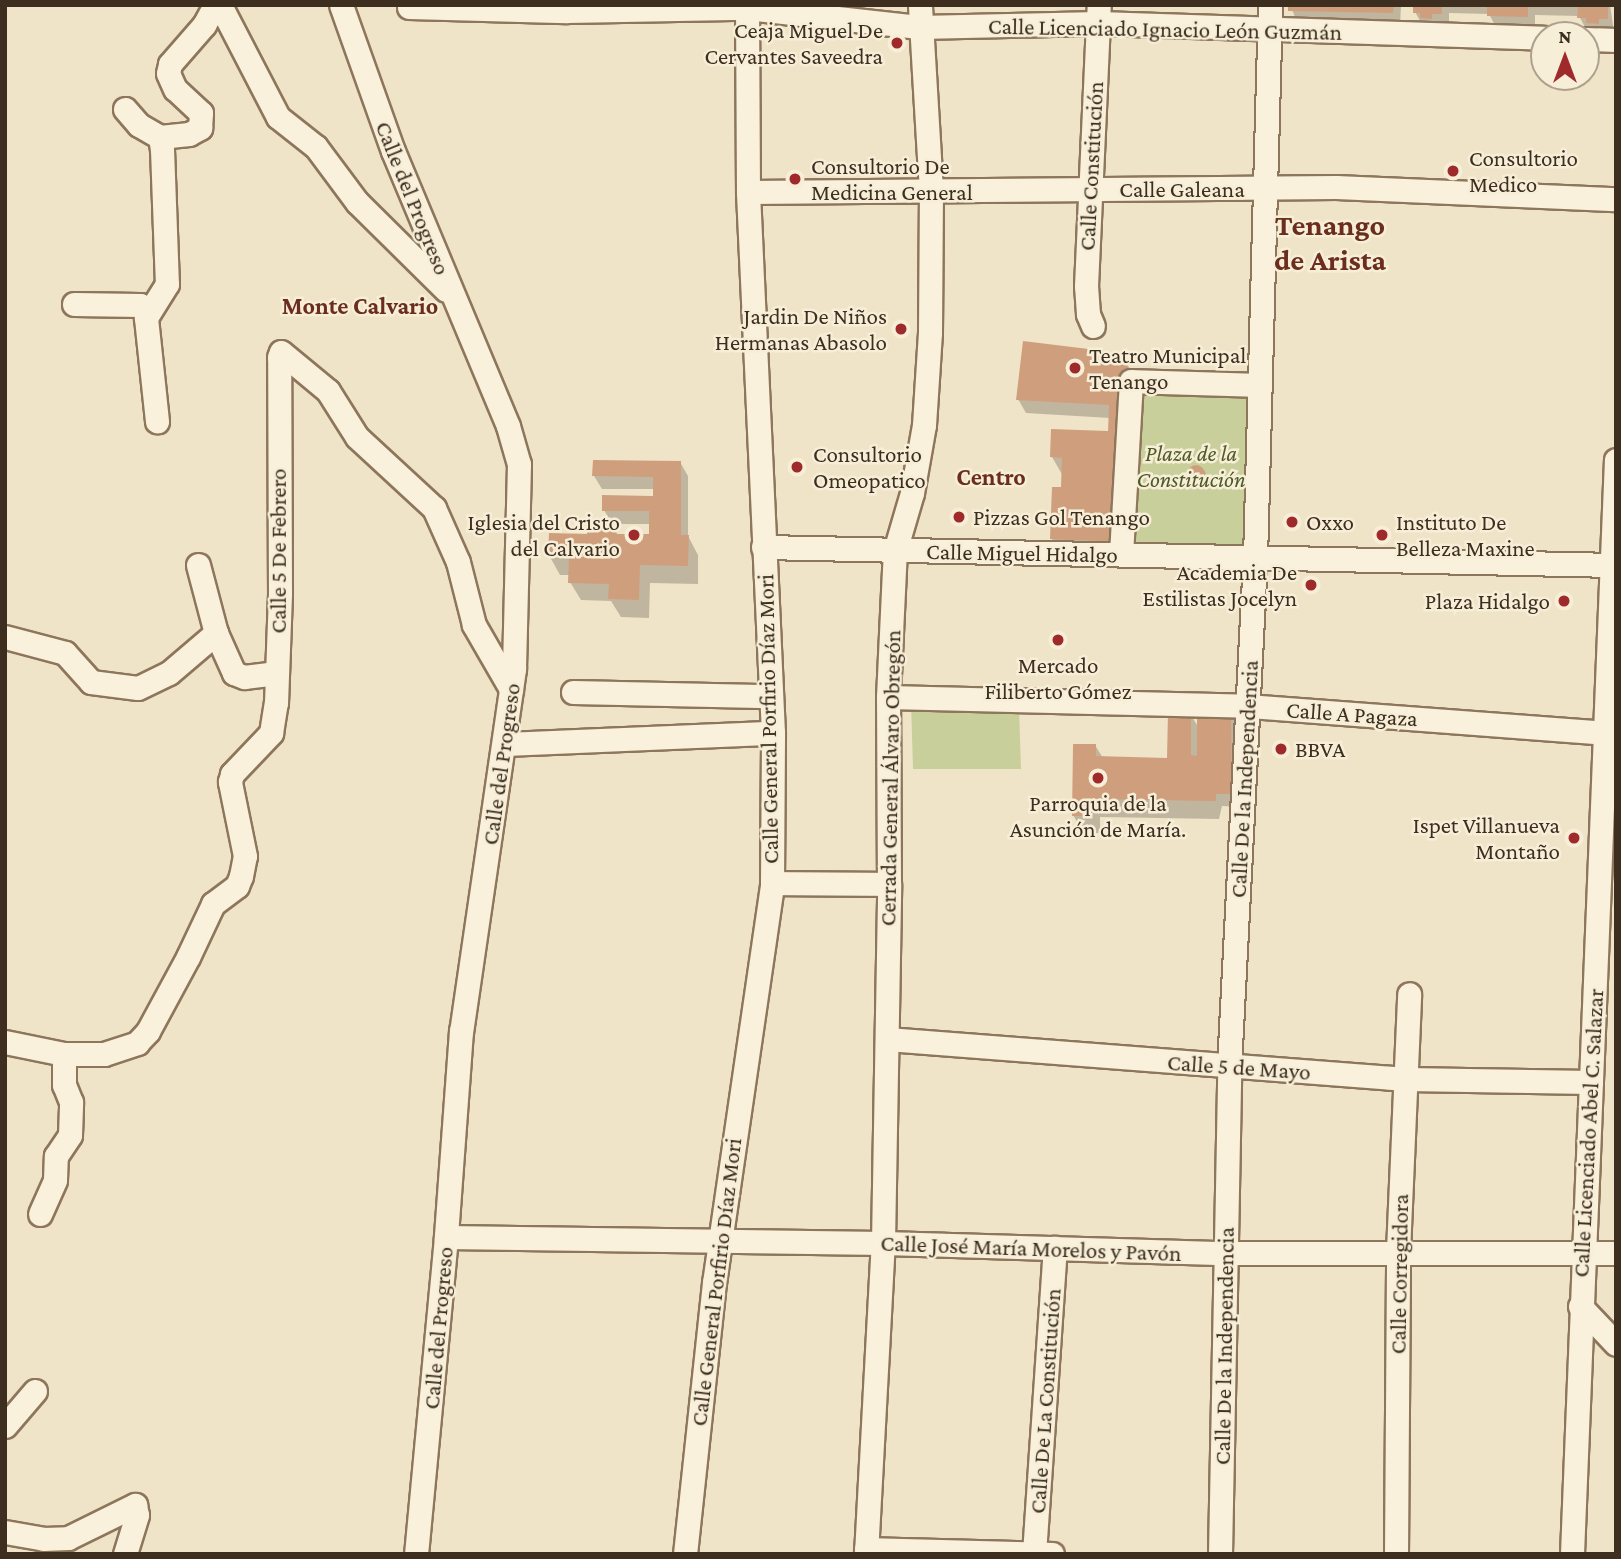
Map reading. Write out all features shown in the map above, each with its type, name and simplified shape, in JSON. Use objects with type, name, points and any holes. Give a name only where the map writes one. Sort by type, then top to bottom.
[{"type":"street","points":[[125,109],[139,125],[160,136],[189,134],[200,128],[201,113],[175,89],[167,73],[170,64],[204,25],[217,5],[278,117],[316,147],[357,202],[452,295]]},
{"type":"street","name":"Calle del Progreso","points":[[341,5],[393,151],[508,426],[519,464],[516,653],[505,744],[461,1031],[446,1237],[416,1554]]},
{"type":"street","name":"Calle De la Independencia","points":[[1220,1554],[1228,1067],[1255,559],[1270,5]]},
{"type":"street","name":"Calle Licenciado Ignacio León Guzmán","points":[[409,7],[747,7],[919,16],[1099,14],[1269,30],[1530,38]]},
{"type":"street","name":"Calle General Porfirio Díaz Mori","points":[[685,1554],[719,1241],[772,883],[773,733],[748,192],[747,7]]},
{"type":"street","name":"Calle Constitución","points":[[1093,326],[1086,302],[1099,14]]},
{"type":"street","name":"Cerrada General Álvaro Obregón","points":[[866,1552],[883,1243],[889,884],[888,697],[895,551],[912,493],[924,425],[930,332],[930,191],[919,16]]},
{"type":"street","points":[[157,421],[147,334],[148,311],[162,295],[167,284],[160,136]]},
{"type":"street","name":"Calle Galeana","points":[[748,192],[1336,187],[1616,199]]},
{"type":"street","points":[[74,304],[140,305],[148,311]]},
{"type":"street","name":"Calle 5 De Febrero","points":[[64,1054],[104,1054],[138,1043],[148,1031],[188,957],[213,904],[237,886],[245,867],[230,782],[236,768],[271,733],[280,593],[281,352],[328,391],[357,437],[434,508],[458,562],[474,625],[511,689]]},
{"type":"street","points":[[1121,554],[1131,381],[1258,385]]},
{"type":"street","name":"Calle Licenciado Abel C. Salazar","points":[[1572,1554],[1582,1255],[1614,565],[1616,460]]},
{"type":"street","name":"Calle Miguel Hidalgo","points":[[763,547],[1614,565]]},
{"type":"street","points":[[198,565],[216,633],[234,673],[244,677],[276,673]]},
{"type":"street","points":[[5,637],[65,653],[91,682],[138,688],[169,673],[216,633]]},
{"type":"street","points":[[573,692],[771,696]]},
{"type":"street","name":"Calle A Pagaza","points":[[888,697],[1248,706],[1606,733]]},
{"type":"street","points":[[505,744],[773,733]]},
{"type":"street","points":[[772,883],[889,884]]},
{"type":"street","name":"Calle Corregidora","points":[[1396,1554],[1398,1251],[1409,994]]},
{"type":"street","name":"Calle 5 de Mayo","points":[[887,1039],[1406,1079],[1591,1082]]},
{"type":"street","points":[[5,1042],[64,1054],[64,1085],[71,1102],[70,1135],[56,1156],[55,1180],[40,1214]]},
{"type":"street","name":"Calle José María Morelos y Pavón","points":[[446,1237],[883,1243],[1226,1253],[1616,1253]]},
{"type":"street","name":"Calle De La Constitución","points":[[1034,1553],[1055,1248]]},
{"type":"street","points":[[1580,1306],[1616,1344]]},
{"type":"street","points":[[5,1426],[35,1391]]},
{"type":"street","points":[[5,1532],[43,1539],[68,1538],[135,1505],[137,1515],[125,1554]]},
{"type":"street","points":[[866,1552],[1052,1554]]},
{"type":"green space","name":"Plaza de la Constitución","points":[[1135,385],[1252,389],[1248,548],[1130,544]]},
{"type":"green space","points":[[911,703],[1019,707],[1021,769],[913,769]]},
{"type":"building","points":[[1288,5],[1394,5],[1393,13],[1288,11]]},
{"type":"building","points":[[1413,5],[1442,5],[1442,14],[1432,14],[1432,19],[1420,18],[1420,13],[1413,13]]},
{"type":"building","points":[[1487,5],[1528,5],[1528,17],[1487,16]]},
{"type":"building","points":[[1578,5],[1608,5],[1608,19],[1586,21],[1586,18],[1577,18]]},
{"type":"building","points":[[1023,341],[1105,351],[1111,362],[1128,362],[1120,542],[1050,539],[1052,487],[1061,487],[1062,458],[1050,457],[1051,429],[1108,431],[1109,405],[1016,400]]},
{"type":"building","points":[[593,460],[681,461],[681,535],[689,535],[688,566],[640,565],[639,600],[608,599],[609,584],[568,583],[569,558],[548,558],[549,533],[587,534],[587,527],[616,528],[616,534],[649,534],[649,511],[602,511],[602,495],[653,496],[653,477],[592,476]]},
{"type":"building","points":[[1192,465],[1200,465],[1205,474],[1203,481],[1192,483],[1187,478],[1187,470]]},
{"type":"building","points":[[1168,712],[1191,712],[1191,755],[1197,756],[1197,714],[1231,712],[1232,794],[1216,794],[1216,801],[1091,799],[1090,816],[1072,816],[1073,744],[1096,744],[1096,756],[1167,758]]},
{"type":"place","name":"Ceaja Miguel De Cervantes Saveedra","points":[[897,43]]},
{"type":"place","name":"Consultorio Medico","points":[[1453,171]]},
{"type":"place","name":"Consultorio De Medicina General","points":[[795,179]]},
{"type":"place","name":"Jardin De Niños Hermanas Abasolo","points":[[901,329]]},
{"type":"place","name":"Teatro Municipal Tenango","points":[[1075,368]]},
{"type":"place","name":"Consultorio Omeopatico","points":[[797,467]]},
{"type":"place","name":"Pizzas Gol Tenango","points":[[959,517]]},
{"type":"place","name":"Oxxo","points":[[1292,522]]},
{"type":"place","name":"Iglesia del Cristo del Calvario","points":[[634,535]]},
{"type":"place","name":"Instituto De Belleza Maxine","points":[[1382,535]]},
{"type":"place","name":"Academia De Estilistas Jocelyn","points":[[1311,585]]},
{"type":"place","name":"Plaza Hidalgo","points":[[1564,601]]},
{"type":"place","name":"Mercado Filiberto Gómez","points":[[1058,640]]},
{"type":"place","name":"BBVA","points":[[1281,749]]},
{"type":"place","name":"Parroquia de la Asunción de María.","points":[[1098,778]]},
{"type":"place","name":"Ispet Villanueva Montaño","points":[[1574,838]]},
{"type":"district","name":"Tenango de Arista","points":[[1330,242]]},
{"type":"district","name":"Monte Calvario","points":[[360,306]]},
{"type":"district","name":"Centro","points":[[991,477]]}]
